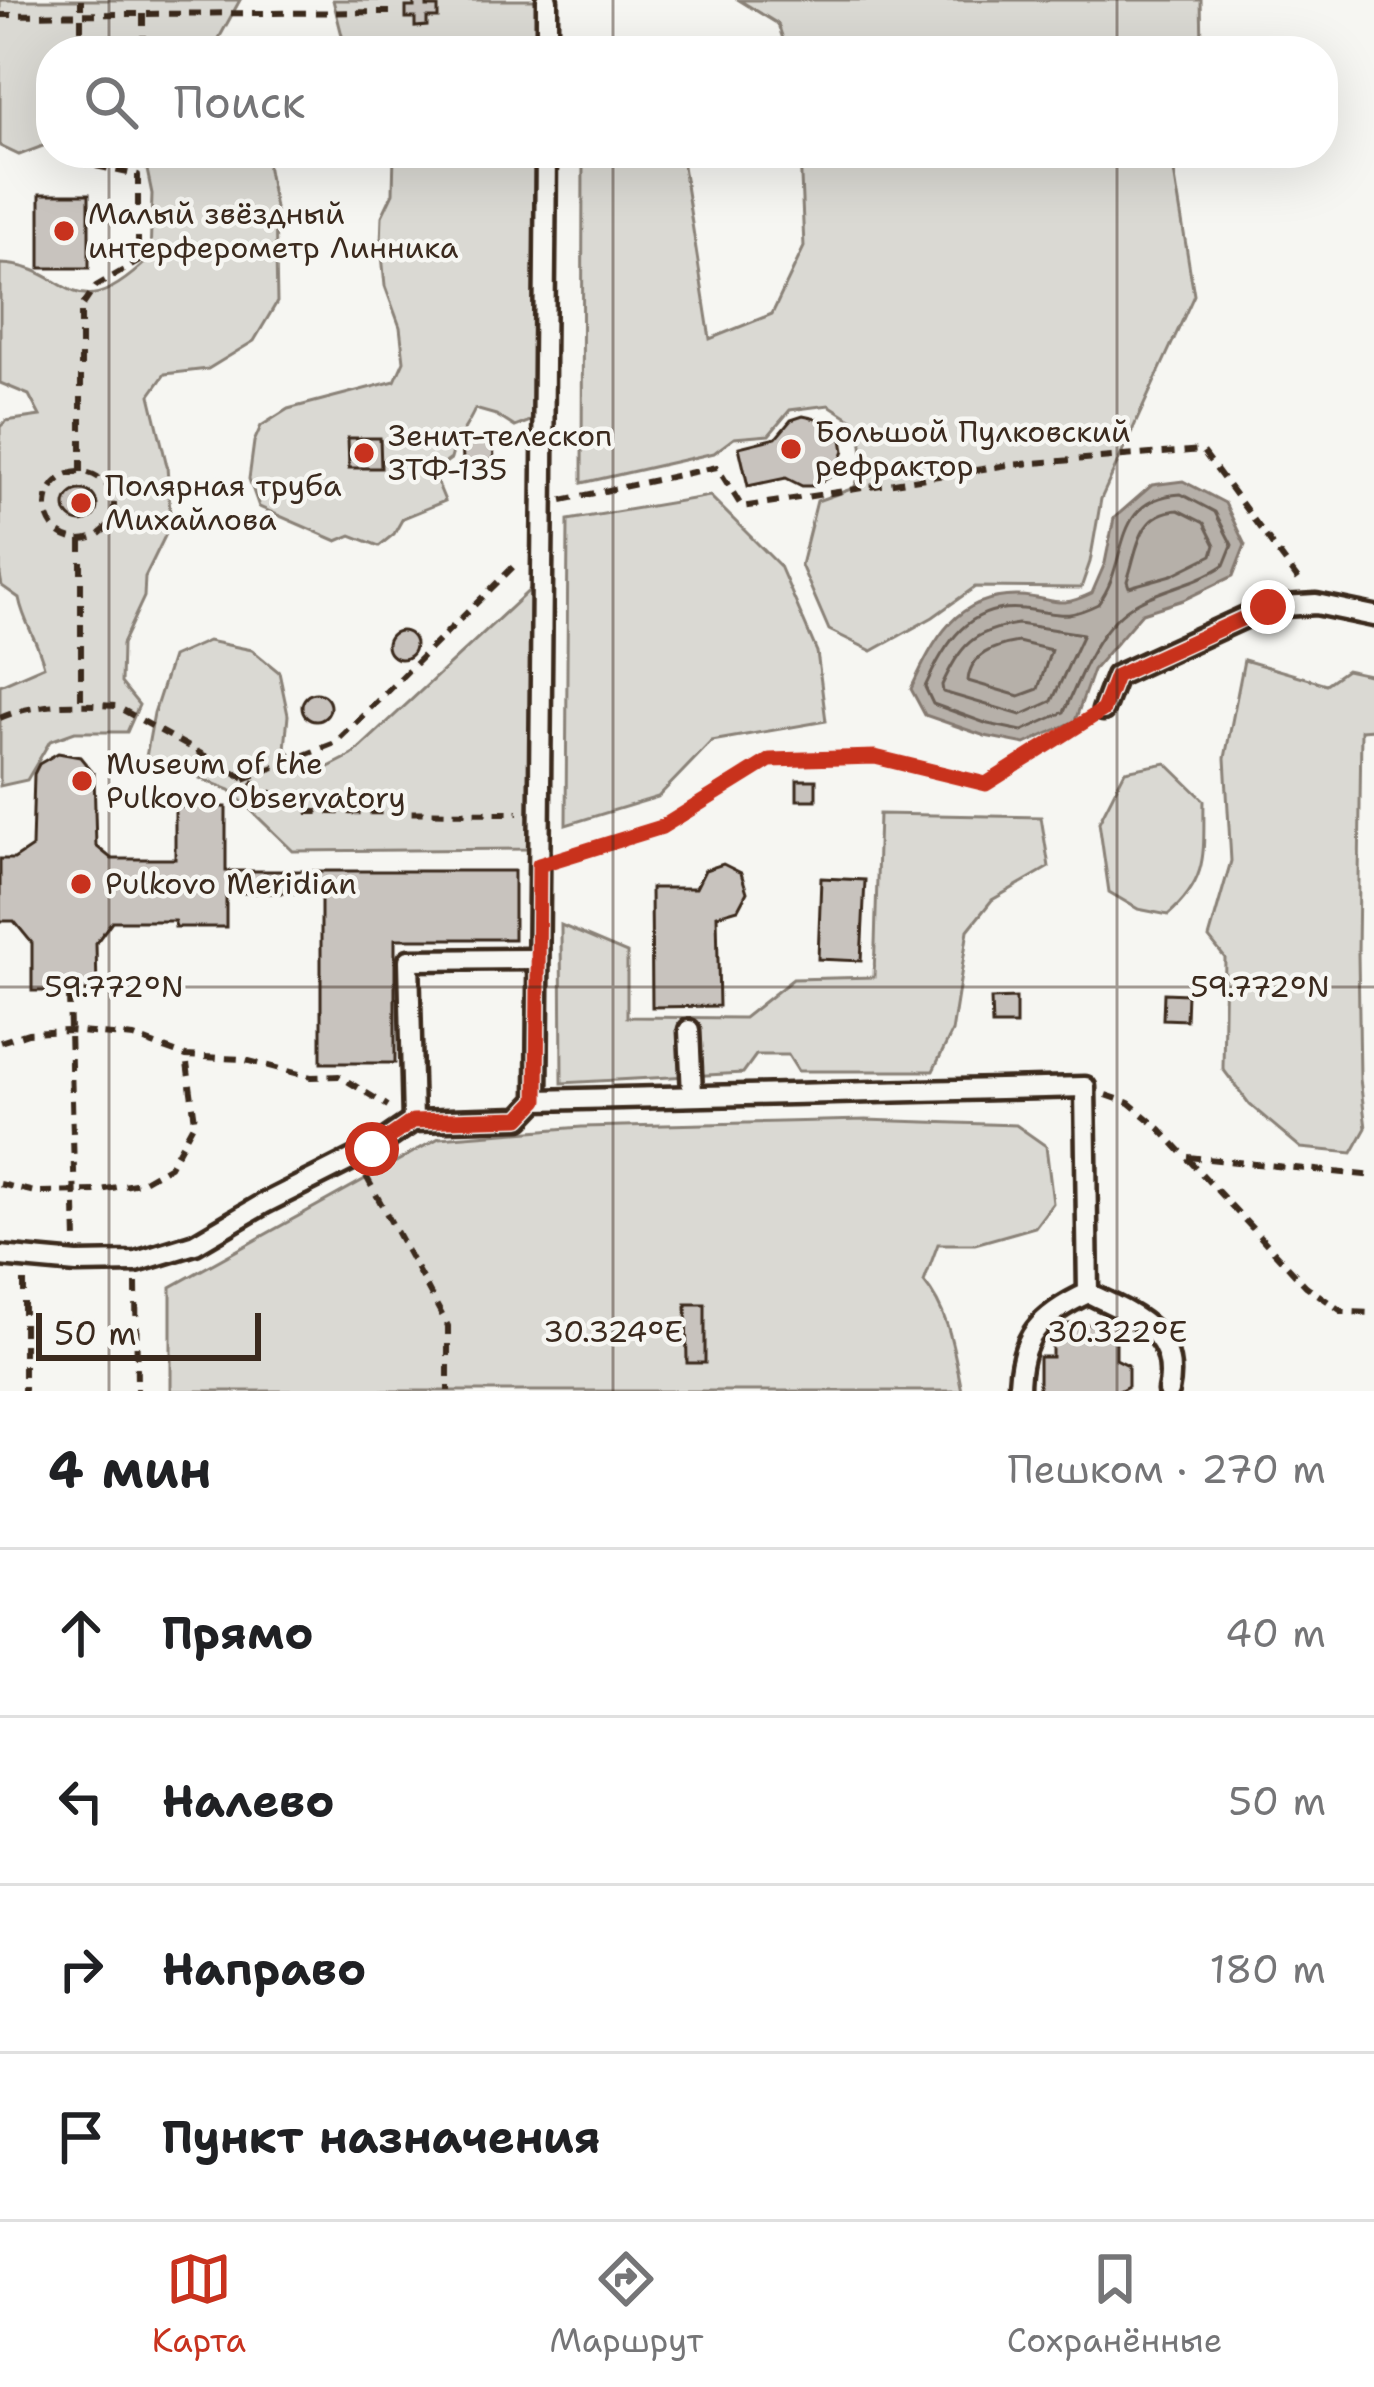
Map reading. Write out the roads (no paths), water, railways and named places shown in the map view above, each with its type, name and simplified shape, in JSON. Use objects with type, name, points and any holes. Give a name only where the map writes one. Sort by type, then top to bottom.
[{"type":"lane","points":[[547,0],[547,36]]},
{"type":"lane","points":[[0,1256],[136,1262],[195,1244],[413,1121],[520,1118],[537,1100],[546,168]]},
{"type":"lane","points":[[1103,710],[1116,676],[1268,607],[1316,604],[1374,616]]},
{"type":"lane","points":[[413,1121],[409,960],[538,958]]},
{"type":"lane","points":[[689,1030],[692,1094]]},
{"type":"lane","points":[[537,1100],[1085,1087],[1088,1293]]},
{"type":"lane","points":[[1019,1391],[1019,1359],[1035,1329],[1057,1307],[1088,1293]]},
{"type":"lane","points":[[1088,1293],[1144,1320],[1164,1346],[1172,1370],[1168,1391]]},
{"type":"water","points":[[1183,481],[1225,503],[1245,545],[1233,576],[1142,613],[1093,670],[1075,721],[1025,744],[925,715],[911,689],[938,638],[963,612],[996,598],[1062,602],[1092,593],[1105,563],[1114,518],[1152,485]]},
{"type":"place","name":"Малый звёздный интерферометр Линника","points":[[64,231]]},
{"type":"place","name":"Большой Пулковский рефрактор","points":[[791,449]]},
{"type":"place","name":"Зенит-телескоп ЗТФ-135","points":[[364,453]]},
{"type":"place","name":"Полярная труба Михайлова","points":[[81,503]]},
{"type":"place","name":"Museum of the Pulkovo Observatory","points":[[82,781]]},
{"type":"place","name":"Pulkovo Meridian","points":[[81,884]]}]
